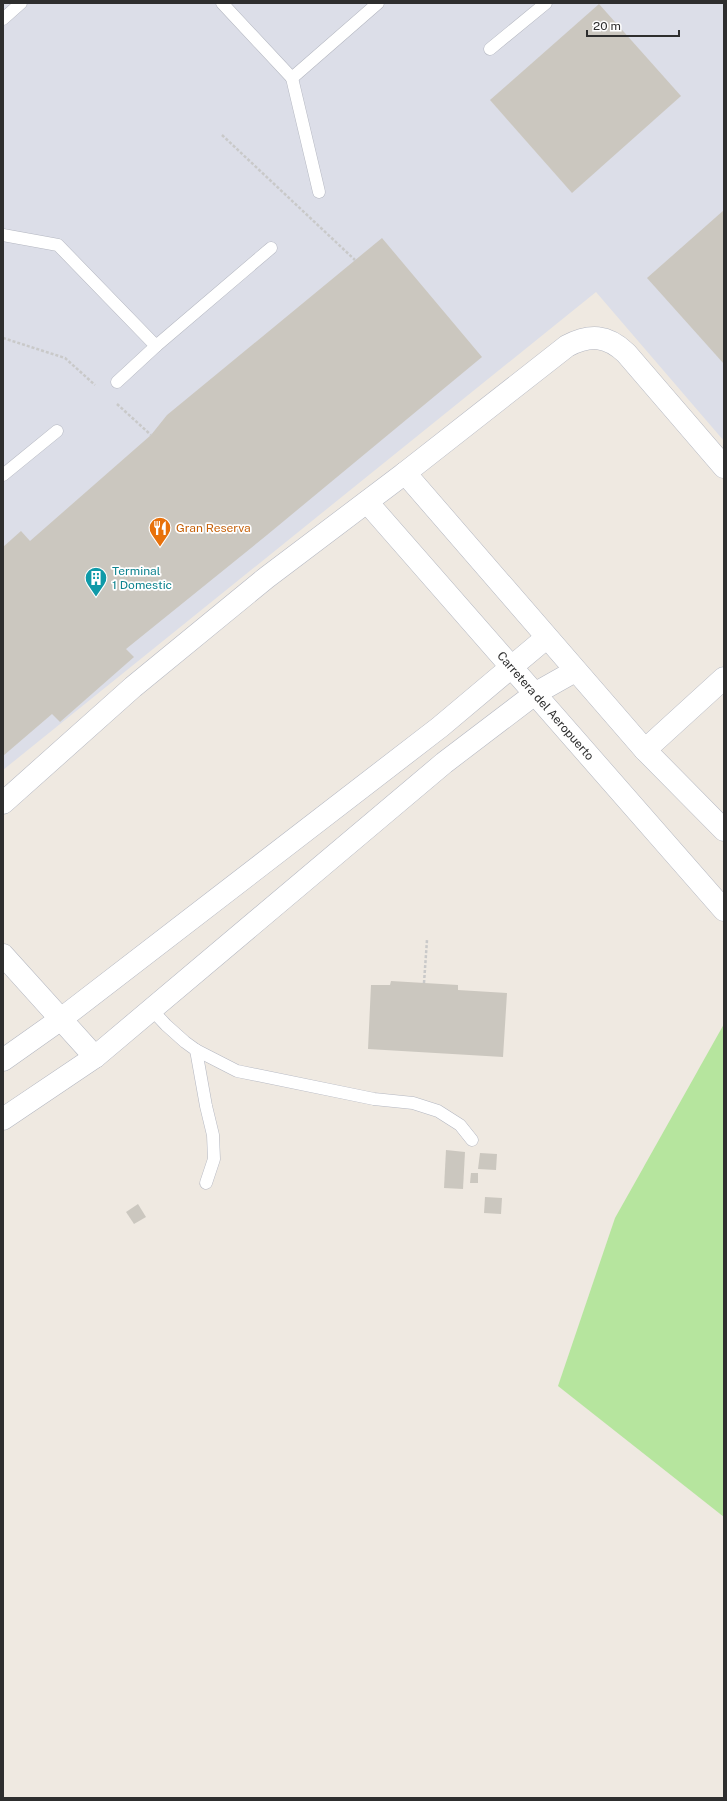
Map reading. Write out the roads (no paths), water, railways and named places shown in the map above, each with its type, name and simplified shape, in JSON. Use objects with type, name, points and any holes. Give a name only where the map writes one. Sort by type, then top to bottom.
[{"type":"street","points":[[3,803],[133,687],[266,578],[405,473],[567,346],[581,339],[606,339],[617,344],[724,466]]},
{"type":"street","points":[[405,473],[644,750],[724,830]]},
{"type":"street","name":"Carretera del Aeropuerto","points":[[367,502],[513,666],[724,910]]},
{"type":"street","points":[[3,1060],[61,1019],[440,726],[546,638]]},
{"type":"street","points":[[3,1119],[95,1057],[444,764],[536,693],[575,671]]},
{"type":"street","points":[[644,750],[724,678]]},
{"type":"street","points":[[3,955],[95,1057]]},
{"type":"lane","points":[[3,19],[22,3]]},
{"type":"lane","points":[[222,3],[292,78],[319,192]]},
{"type":"lane","points":[[292,78],[378,3]]},
{"type":"lane","points":[[490,49],[546,3]]},
{"type":"lane","points":[[3,235],[58,245],[156,346]]},
{"type":"lane","points":[[118,382],[156,346],[271,248]]},
{"type":"lane","points":[[3,475],[57,431]]},
{"type":"lane","points":[[152,1010],[175,1034],[196,1050],[237,1071],[374,1099],[413,1103],[438,1111],[460,1125],[472,1140]]},
{"type":"lane","points":[[196,1050],[213,1135],[214,1159],[206,1182]]},
{"type":"place","name":"Gran Reserva","points":[[160,548]]},
{"type":"place","name":"Terminal 1 Domestic","points":[[96,598]]}]
